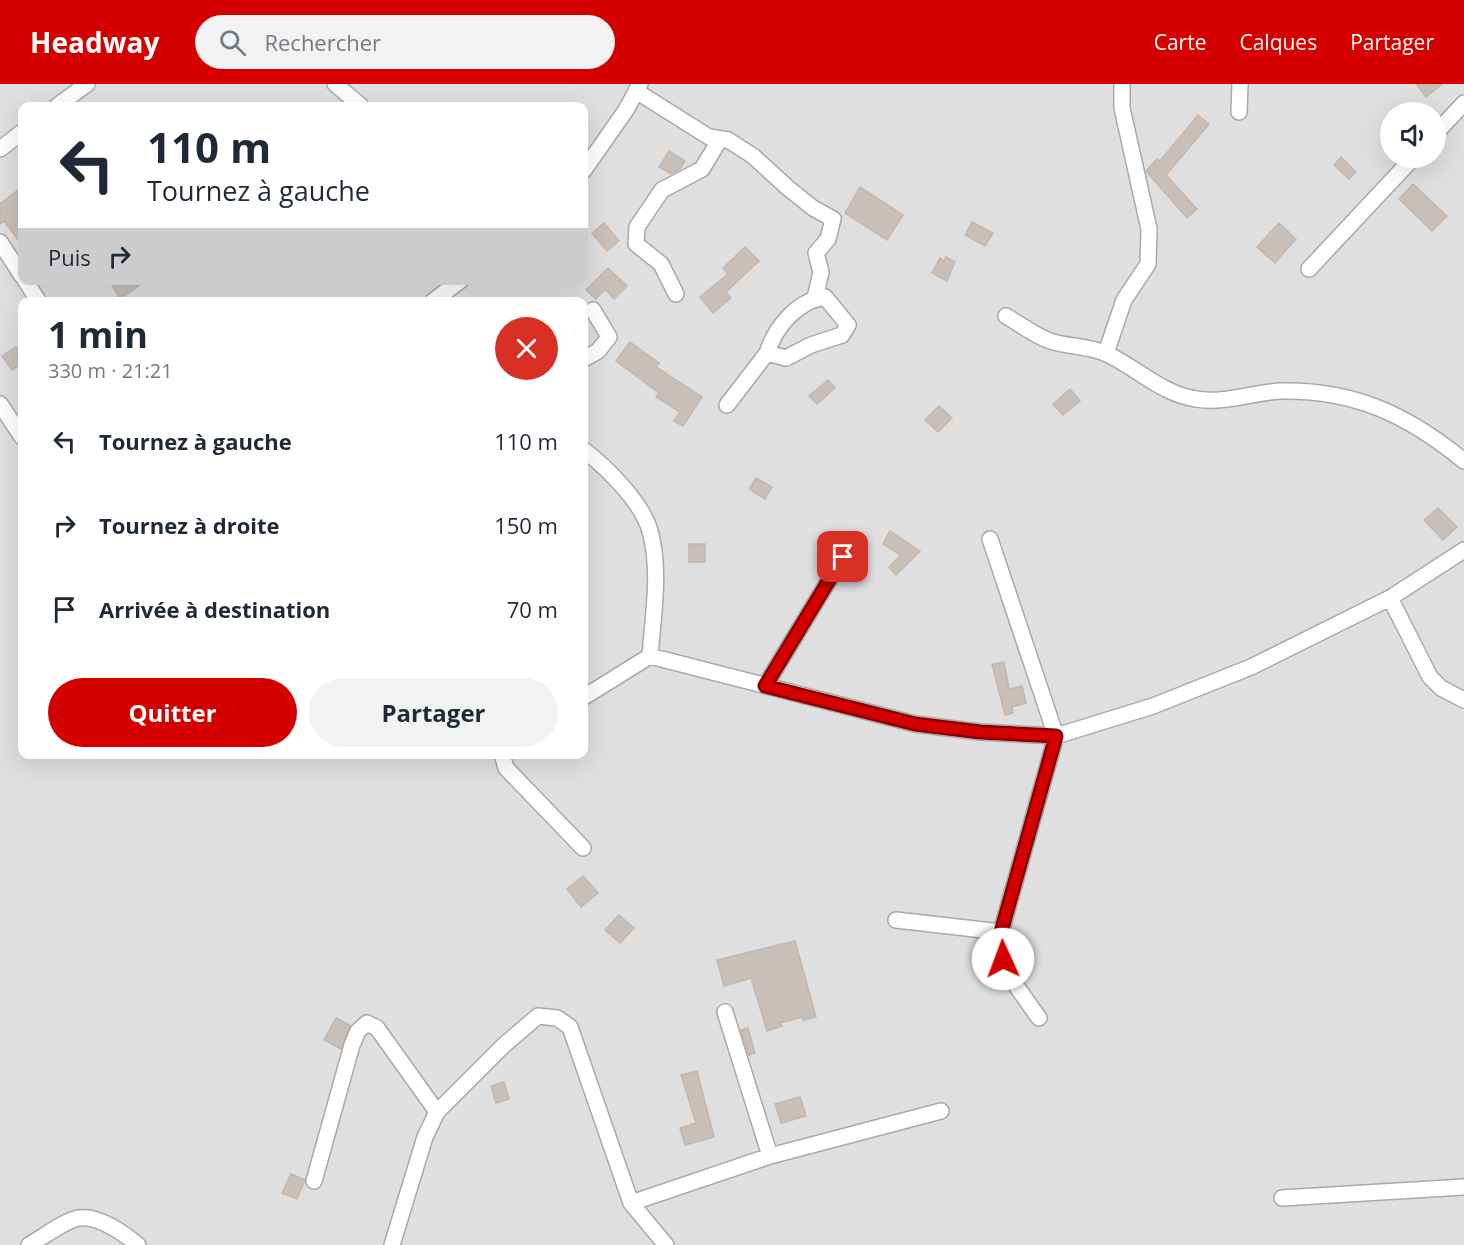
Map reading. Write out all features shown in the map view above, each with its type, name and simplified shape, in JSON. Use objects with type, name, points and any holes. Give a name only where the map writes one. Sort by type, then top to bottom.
[{"type":"street","points":[[62,102],[87,84]]},
{"type":"street","points":[[335,84],[356,102]]},
{"type":"street","points":[[1106,353],[1124,300],[1148,264],[1149,229],[1122,108],[1122,84]]},
{"type":"street","points":[[1239,112],[1240,84]]},
{"type":"street","points":[[588,164],[638,87],[709,137],[728,140],[753,156],[813,208],[833,219],[828,239],[816,253],[821,272],[815,298]]},
{"type":"street","points":[[1446,123],[1464,103]]},
{"type":"street","points":[[0,149],[18,135]]},
{"type":"street","points":[[676,294],[661,264],[636,244],[637,227],[662,190],[702,169],[720,139]]},
{"type":"street","points":[[1309,269],[1404,168]]},
{"type":"street","points":[[0,242],[18,270]]},
{"type":"street","points":[[439,297],[454,285]]},
{"type":"street","points":[[727,405],[767,352],[771,340],[784,321],[810,299],[825,297],[848,325],[842,335],[811,345],[786,358],[767,352]]},
{"type":"street","points":[[588,357],[598,351],[609,338],[593,310]]},
{"type":"street","points":[[1006,316],[1048,341],[1106,353],[1164,389],[1195,399],[1222,401],[1281,391],[1350,399],[1382,408],[1431,434],[1464,461]]},
{"type":"street","points":[[0,404],[18,431]]},
{"type":"street","points":[[588,453],[630,495],[650,530],[656,572],[650,656]]},
{"type":"street","points":[[990,539],[1056,736],[1001,932],[1003,959],[1017,987],[1040,1018]]},
{"type":"street","points":[[588,695],[650,656],[915,724],[980,732],[1056,736],[1153,706],[1251,667],[1390,598],[1464,550]]},
{"type":"street","points":[[765,686],[843,557]]},
{"type":"street","points":[[1390,598],[1430,677],[1441,688],[1464,700]]},
{"type":"street","points":[[503,759],[506,768],[583,848]]},
{"type":"street","points":[[896,920],[1001,932]]},
{"type":"street","points":[[725,1012],[770,1156]]},
{"type":"street","points":[[392,1245],[425,1137],[437,1112],[503,1046],[538,1016],[557,1018],[570,1027],[631,1203],[666,1245]]},
{"type":"street","points":[[314,1181],[352,1045],[358,1030],[367,1023],[377,1028],[437,1112]]},
{"type":"street","points":[[631,1203],[770,1156],[941,1111]]},
{"type":"street","points":[[1282,1198],[1464,1187]]},
{"type":"street","points":[[29,1245],[80,1218],[92,1219],[120,1231],[138,1245]]},
{"type":"shaded area","points":[[0,84],[1464,84],[1464,1245],[0,1245]]},
{"type":"building","points":[[1416,84],[1442,84],[1426,97]]},
{"type":"building","points":[[1198,115],[1209,124],[1166,175],[1197,209],[1187,218],[1146,171],[1157,159],[1160,161]]},
{"type":"building","points":[[669,151],[685,161],[680,169],[671,174],[659,167]]},
{"type":"building","points":[[1341,157],[1356,172],[1349,179],[1334,165]]},
{"type":"building","points":[[1413,184],[1447,216],[1432,231],[1399,199]]},
{"type":"building","points":[[860,187],[903,215],[887,240],[845,213]]},
{"type":"building","points":[[18,190],[18,240],[4,221],[0,224],[0,204]]},
{"type":"building","points":[[972,222],[993,233],[985,246],[965,235]]},
{"type":"building","points":[[604,223],[619,241],[607,251],[592,233]]},
{"type":"building","points":[[1279,223],[1296,239],[1275,263],[1257,247]]},
{"type":"building","points":[[745,247],[759,261],[726,292],[731,298],[713,313],[700,297],[728,274],[723,268]]},
{"type":"building","points":[[946,257],[955,262],[947,281],[932,273],[940,258],[944,261]]},
{"type":"building","points":[[608,268],[627,286],[614,299],[605,289],[596,299],[586,290]]},
{"type":"building","points":[[112,285],[140,285],[123,297],[119,297]]},
{"type":"building","points":[[630,342],[659,363],[656,367],[702,397],[683,426],[674,421],[680,412],[656,397],[659,393],[616,361]]},
{"type":"building","points":[[16,347],[18,366],[12,370],[2,356]]},
{"type":"building","points":[[828,380],[835,388],[817,404],[809,396]]},
{"type":"building","points":[[1070,389],[1080,401],[1063,415],[1053,404]]},
{"type":"building","points":[[939,406],[952,418],[938,432],[925,420]]},
{"type":"building","points":[[756,478],[772,487],[765,499],[749,489]]},
{"type":"building","points":[[1438,508],[1457,527],[1443,540],[1424,520]]},
{"type":"building","points":[[890,531],[920,551],[896,575],[889,567],[901,555],[883,544]]},
{"type":"building","points":[[689,544],[705,544],[705,562],[689,562]]},
{"type":"building","points":[[1004,662],[1009,689],[1022,686],[1026,703],[1012,707],[1013,713],[1005,715],[992,664]]},
{"type":"building","points":[[583,876],[598,893],[581,907],[567,889]]},
{"type":"building","points":[[619,915],[634,928],[620,943],[605,930]]},
{"type":"building","points":[[795,941],[816,1017],[803,1020],[802,1017],[780,1023],[782,1026],[767,1031],[751,978],[724,986],[717,960]]},
{"type":"building","points":[[336,1018],[350,1025],[341,1049],[324,1040]]},
{"type":"building","points":[[748,1028],[755,1053],[749,1055],[741,1030]]},
{"type":"building","points":[[697,1071],[714,1137],[685,1145],[680,1128],[696,1123],[681,1075]]},
{"type":"building","points":[[504,1082],[509,1099],[496,1103],[491,1086]]},
{"type":"building","points":[[800,1097],[806,1116],[781,1123],[775,1104]]},
{"type":"building","points":[[291,1174],[305,1180],[297,1199],[282,1193]]},
{"type":"route","points":[[843,557],[765,686],[915,724],[980,732],[1056,736],[1001,932],[1003,959]]}]
